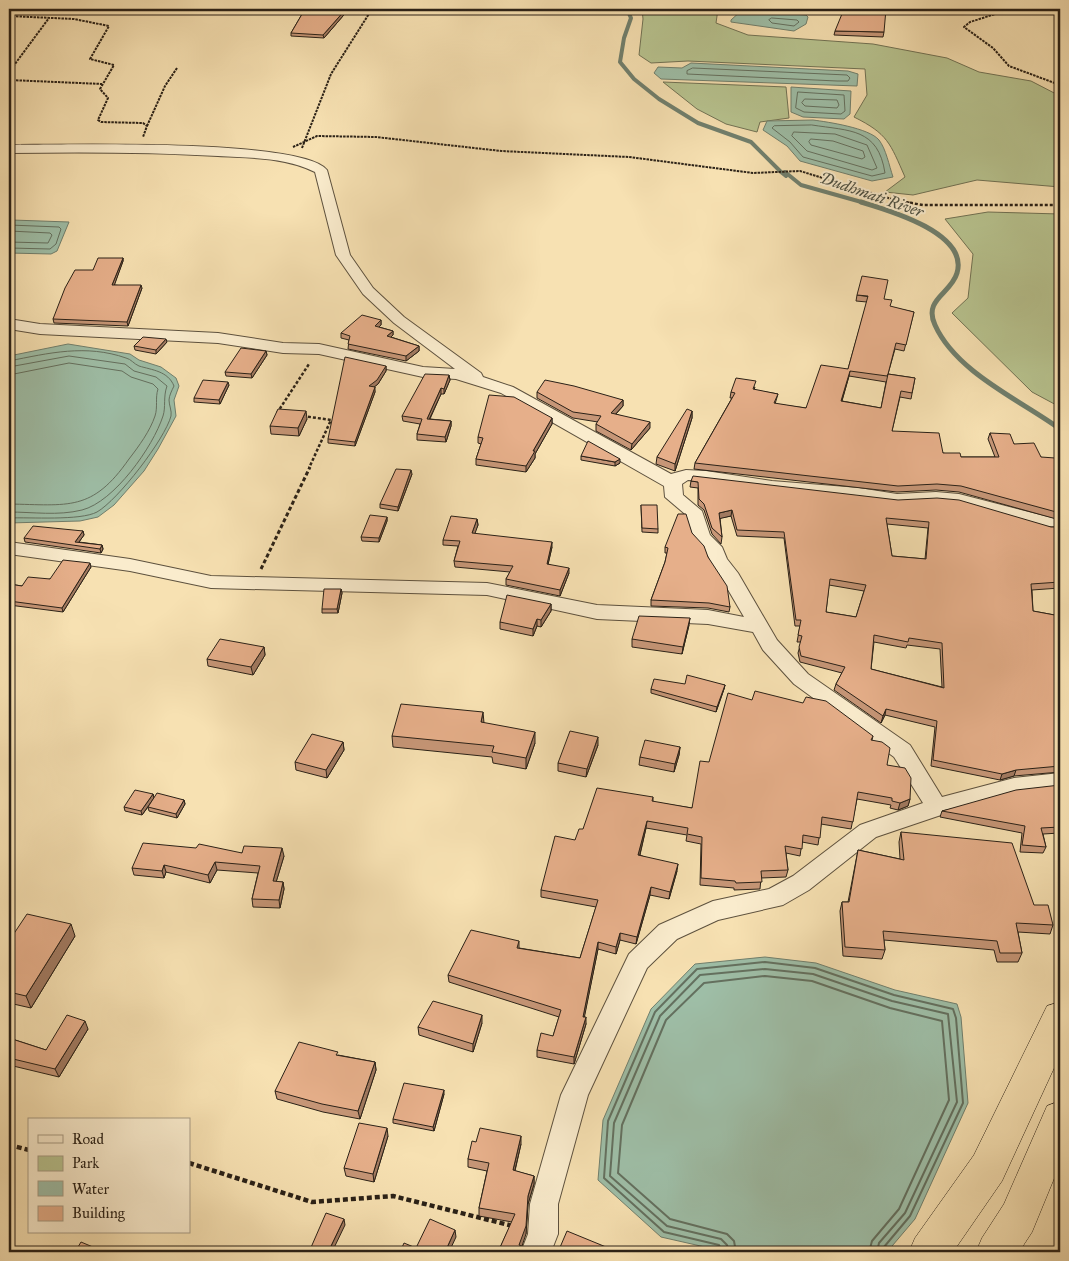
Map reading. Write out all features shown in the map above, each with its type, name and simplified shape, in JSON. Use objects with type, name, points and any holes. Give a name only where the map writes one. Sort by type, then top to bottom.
[{"type":"highway","points":[[929,1252],[988,1168],[1060,1017]]},
{"type":"highway","points":[[996,1252],[1019,1235],[1060,1118]]},
{"type":"street","points":[[9,149],[147,149],[301,160],[321,170],[343,255],[368,291],[399,320],[481,380]]},
{"type":"street","points":[[9,324],[40,328],[218,338],[283,348],[319,349],[423,372],[458,374],[507,390],[649,468],[673,484]]},
{"type":"street","points":[[937,807],[902,751],[801,678],[770,645],[728,573],[718,561],[713,547],[702,538],[693,511],[674,497],[673,484],[676,479],[686,475],[706,476],[772,486],[859,493],[897,499],[936,497],[959,499],[1049,525],[1060,526]]},
{"type":"street","points":[[9,548],[130,565],[211,582],[487,589],[597,612],[708,617],[759,627]]},
{"type":"street","points":[[540,1243],[544,1204],[575,1095],[638,961],[668,932],[713,911],[774,898],[801,883],[868,831],[937,807],[1014,786],[1060,781]]},
{"type":"path","points":[[372,9],[330,74],[305,140],[326,135],[376,137],[500,151],[629,157],[753,173],[800,171],[898,201],[923,205],[1060,205]]},
{"type":"path","points":[[875,9],[925,9]]},
{"type":"path","points":[[1011,9],[970,22],[964,27],[993,48],[1009,66],[1060,85]]},
{"type":"path","points":[[9,16],[74,18],[109,26],[90,59],[109,62],[114,65],[100,89],[108,98],[98,120],[101,122],[143,123],[147,126]]},
{"type":"path","points":[[9,72],[49,18]]},
{"type":"path","points":[[147,149],[139,145],[165,86],[177,68]]},
{"type":"path","points":[[9,80],[102,84]]},
{"type":"path","points":[[285,414],[277,413],[319,349]]},
{"type":"path","points":[[256,584],[262,565],[331,420],[294,414]]},
{"type":"path","points":[[9,1145],[28,1150]]},
{"type":"path","points":[[190,1163],[312,1202],[393,1196],[540,1243]]},
{"type":"green space","points":[[642,9],[718,9],[716,23],[748,35],[873,44],[947,58],[979,72],[1031,81],[1060,96],[1060,187],[977,180],[913,195],[885,192],[905,177],[887,141],[881,134],[854,117],[867,95],[865,69],[688,61],[651,63],[639,55],[643,19]]},
{"type":"green space","points":[[663,82],[786,87],[789,118],[760,122],[757,132],[726,124],[697,109]]},
{"type":"green space","points":[[988,212],[1060,214],[1060,407],[1032,392],[952,313],[968,298],[973,254],[945,219]]},
{"type":"water","points":[[742,10],[806,15],[808,17],[806,24],[794,31],[731,22]]},
{"type":"water","points":[[691,63],[848,71],[858,74],[857,86],[661,79],[654,73],[658,67],[682,68]]},
{"type":"water","points":[[791,87],[851,91],[850,114],[844,119],[803,117],[791,112]]},
{"type":"water","points":[[813,120],[848,126],[874,136],[884,148],[893,177],[872,181],[800,161],[787,146],[763,130],[767,121]]},
{"type":"water","points":[[9,220],[69,222],[57,251],[51,254],[9,253]]},
{"type":"water","points":[[68,344],[130,354],[139,360],[161,367],[176,378],[179,386],[174,400],[176,416],[144,471],[114,505],[98,517],[80,521],[9,523],[9,356]]},
{"type":"water","points":[[765,957],[816,963],[895,990],[957,1004],[961,1017],[968,1103],[915,1219],[887,1252],[727,1252],[661,1237],[598,1180],[603,1120],[651,1009],[695,964]]},
{"type":"building","points":[[305,9],[346,9],[323,35],[291,33]]},
{"type":"building","points":[[844,9],[886,9],[884,32],[835,31]]},
{"type":"building","points":[[98,258],[123,258],[112,285],[141,285],[127,322],[53,319],[65,288],[75,270],[93,270]]},
{"type":"building","points":[[862,276],[888,280],[884,299],[892,300],[890,306],[914,312],[906,345],[896,343],[888,374],[915,378],[912,393],[901,391],[892,431],[939,433],[943,453],[960,453],[961,457],[999,457],[990,433],[1010,434],[1014,444],[1034,443],[1041,457],[1055,458],[1060,470],[1060,513],[961,486],[937,484],[898,486],[695,463],[735,393],[731,392],[736,378],[756,381],[753,389],[778,394],[774,403],[806,408],[821,365],[848,369],[868,296],[857,295]],"holes":[[[850,371],[887,376],[888,374],[881,408],[841,401]]]},
{"type":"building","points":[[362,315],[381,320],[375,326],[393,331],[387,336],[419,346],[406,356],[348,344],[350,336],[341,333]]},
{"type":"building","points":[[143,337],[166,339],[156,350],[134,346]]},
{"type":"building","points":[[241,348],[266,351],[251,374],[225,372]]},
{"type":"building","points":[[345,357],[386,366],[377,380],[369,386],[375,387],[355,442],[328,439]]},
{"type":"building","points":[[425,374],[449,375],[444,389],[441,388],[427,419],[451,421],[445,437],[417,434],[422,419],[402,416]]},
{"type":"building","points":[[203,380],[228,382],[219,400],[194,398]]},
{"type":"building","points":[[545,380],[623,400],[611,413],[650,422],[632,444],[596,424],[601,416],[573,412],[537,392]]},
{"type":"building","points":[[489,395],[514,397],[552,418],[526,466],[476,459],[483,438],[478,437]]},
{"type":"building","points":[[278,409],[306,411],[298,428],[270,426]]},
{"type":"building","points":[[687,409],[692,411],[675,464],[657,457]]},
{"type":"building","points":[[588,441],[620,459],[615,462],[581,456]]},
{"type":"building","points":[[396,469],[411,470],[398,507],[380,504]]},
{"type":"building","points":[[693,476],[898,500],[937,498],[959,500],[1051,527],[1060,527],[1060,582],[1031,584],[1033,611],[1060,616],[1060,766],[1016,770],[1002,774],[933,760],[937,721],[886,709],[883,716],[836,684],[845,667],[801,656],[799,647],[802,636],[798,635],[801,620],[796,620],[784,532],[737,530],[732,510],[719,513],[722,537],[712,528],[704,504],[699,499],[698,482],[691,481]],"holes":[[[886,518],[929,522],[926,559],[892,556]],[[830,579],[866,585],[856,617],[826,612]],[[874,635],[908,642],[909,638],[942,643],[944,688],[871,669]]]},
{"type":"building","points":[[641,505],[657,505],[658,529],[642,528]]},
{"type":"building","points":[[678,514],[686,514],[692,533],[704,546],[708,557],[727,586],[730,607],[709,603],[651,600],[665,562],[668,548],[665,547]]},
{"type":"building","points":[[370,515],[387,517],[379,538],[361,537]]},
{"type":"building","points":[[451,516],[477,519],[472,533],[552,542],[547,564],[569,568],[560,590],[506,579],[513,566],[454,561],[460,541],[443,540]]},
{"type":"building","points":[[33,526],[83,531],[75,542],[102,545],[100,549],[24,538]]},
{"type":"building","points":[[63,560],[90,563],[62,608],[9,601],[9,584],[22,586],[28,577],[50,579]]},
{"type":"building","points":[[324,589],[341,589],[337,609],[322,609]]},
{"type":"building","points":[[507,595],[551,604],[541,620],[537,619],[533,629],[500,622]]},
{"type":"building","points":[[639,616],[690,618],[683,647],[632,639]]},
{"type":"building","points":[[220,639],[264,647],[251,667],[207,659]]},
{"type":"building","points":[[687,675],[725,685],[717,707],[651,689],[654,679],[685,684]]},
{"type":"building","points":[[755,691],[803,703],[806,697],[826,701],[873,736],[871,740],[882,742],[890,748],[887,765],[905,768],[911,778],[910,799],[900,803],[892,801],[892,798],[858,792],[853,822],[822,817],[820,838],[803,835],[802,849],[785,846],[788,870],[761,871],[762,882],[736,883],[735,881],[701,878],[702,837],[687,834],[688,828],[647,821],[638,855],[678,864],[670,892],[651,887],[637,937],[620,933],[616,947],[598,942],[583,1017],[586,1017],[574,1057],[537,1050],[541,1033],[553,1036],[561,1010],[448,975],[471,930],[519,941],[517,948],[580,958],[598,900],[541,890],[555,836],[575,840],[579,829],[583,829],[597,788],[653,797],[652,801],[692,808],[700,761],[709,762],[728,693],[752,700]]},
{"type":"building","points":[[401,704],[483,712],[481,722],[535,732],[526,758],[492,752],[494,746],[392,736]]},
{"type":"building","points":[[570,731],[598,737],[587,769],[558,763]]},
{"type":"building","points":[[312,734],[343,742],[326,770],[295,762]]},
{"type":"building","points":[[645,740],[680,747],[675,764],[640,757]]},
{"type":"building","points":[[1060,785],[1060,827],[1041,828],[1046,847],[1022,845],[1025,826],[942,811],[1016,790]]},
{"type":"building","points":[[135,790],[153,794],[141,811],[124,807]]},
{"type":"building","points":[[157,793],[184,800],[176,814],[148,807]]},
{"type":"building","points":[[901,832],[1012,843],[1034,905],[1048,905],[1053,925],[1016,923],[1022,953],[1000,953],[997,941],[883,931],[885,950],[845,947],[842,902],[849,902],[858,850],[904,860]]},
{"type":"building","points":[[143,843],[196,848],[199,844],[242,853],[244,846],[282,848],[273,881],[283,882],[279,900],[252,899],[260,866],[215,862],[208,875],[164,865],[162,871],[132,868]]},
{"type":"building","points":[[27,914],[71,924],[26,996],[9,992],[9,961],[11,957],[9,957],[9,941]]},
{"type":"building","points":[[433,1001],[482,1015],[473,1044],[418,1027]]},
{"type":"building","points":[[67,1015],[85,1021],[55,1069],[9,1058],[9,1038],[46,1050]]},
{"type":"building","points":[[299,1042],[338,1052],[336,1055],[375,1062],[358,1111],[322,1104],[275,1091]]},
{"type":"building","points":[[404,1083],[444,1090],[433,1127],[393,1119]]},
{"type":"building","points":[[359,1123],[387,1128],[373,1174],[344,1168]]},
{"type":"building","points":[[480,1128],[521,1136],[513,1170],[534,1176],[528,1196],[526,1226],[519,1245],[537,1252],[498,1252],[515,1214],[479,1208],[489,1163],[468,1159],[472,1141],[476,1142]]},
{"type":"building","points":[[326,1213],[344,1219],[331,1246],[350,1252],[309,1252]]},
{"type":"building","points":[[430,1219],[455,1230],[445,1252],[400,1252],[404,1243],[416,1248]]},
{"type":"building","points":[[567,1231],[606,1247],[604,1252],[558,1252]]},
{"type":"building","points":[[81,1242],[100,1250],[99,1252],[75,1252]]},
{"type":"waterway","name":"Dudhmati River","points":[[627,9],[631,18],[624,38],[620,62],[634,79],[659,99],[698,123],[751,142],[781,172],[786,176],[785,172],[801,185],[865,203]]},
{"type":"waterway","name":"Dudhmati River","points":[[861,202],[906,217],[939,235],[951,246],[957,259],[957,273],[954,280],[935,303],[932,316],[945,342],[958,357],[990,384],[1060,429]]}]
